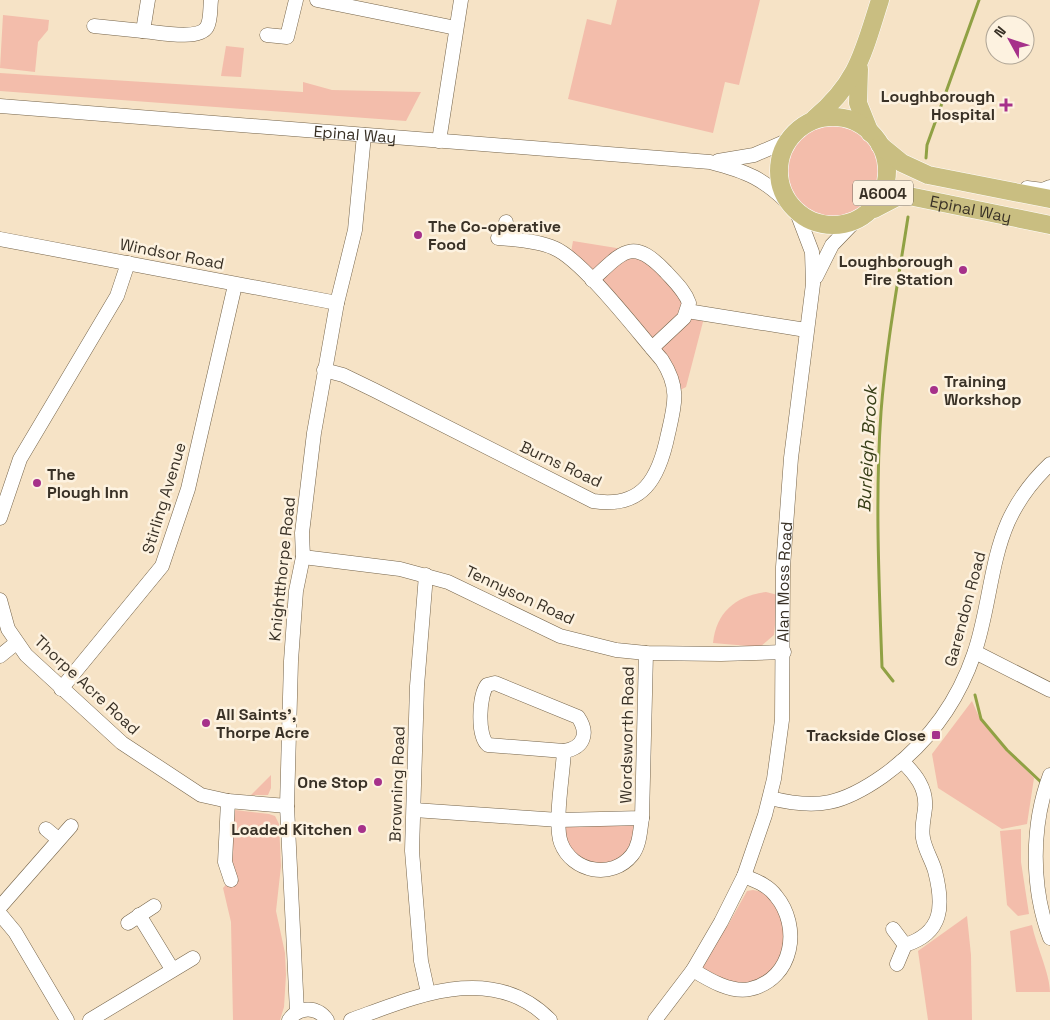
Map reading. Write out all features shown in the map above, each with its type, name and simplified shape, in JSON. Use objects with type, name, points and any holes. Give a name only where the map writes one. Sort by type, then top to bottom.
[{"type":"main road","name":"A6004","points":[[859,66],[858,103],[886,162],[887,178],[883,194],[862,216],[843,225],[827,226],[808,219],[794,208],[779,178],[780,157],[789,140],[840,95],[859,66],[880,0]]},
{"type":"main road","name":"A6004","points":[[811,121],[828,117],[844,119],[858,124],[874,139]]},
{"type":"main road","name":"Epinal Way","points":[[874,139],[912,170],[984,187],[1050,199]]},
{"type":"main road","name":"Epinal Way","points":[[862,216],[897,197],[909,196],[1050,225]]},
{"type":"street","points":[[143,31],[148,0]]},
{"type":"street","points":[[94,26],[193,35],[202,33],[208,26],[211,0]]},
{"type":"street","points":[[268,35],[287,37],[296,0]]},
{"type":"street","points":[[317,0],[456,28]]},
{"type":"street","points":[[440,141],[461,0]]},
{"type":"street","name":"Epinal Way","points":[[0,106],[710,162],[734,160],[789,140]]},
{"type":"street","name":"Knightthorpe Road","points":[[293,1016],[287,806],[291,662],[296,590],[303,557],[302,533],[324,370],[337,304],[355,230],[364,135]]},
{"type":"street","name":"Epinal Way","points":[[710,162],[739,170],[763,180],[794,208]]},
{"type":"street","points":[[984,187],[1005,186],[1042,190],[1050,187]]},
{"type":"street","name":"Alan Moss Road","points":[[655,1020],[693,970],[721,922],[744,876],[770,798],[782,720],[784,652],[783,566],[791,458],[813,284],[812,252],[794,208]]},
{"type":"street","name":"Alan Moss Road","points":[[813,284],[832,245],[862,216]]},
{"type":"street","name":"Burns Road","points":[[324,370],[343,375],[374,390],[592,501],[617,503],[628,500],[646,488],[658,469],[665,449],[676,392],[671,374],[652,348],[570,258],[555,248],[502,238],[506,222]]},
{"type":"street","name":"Windsor Road","points":[[0,239],[337,304]]},
{"type":"street","points":[[592,280],[618,256],[636,251],[644,252],[681,288],[688,303],[687,311],[678,325],[652,348]]},
{"type":"street","points":[[0,518],[20,459],[117,296],[128,263]]},
{"type":"street","name":"Stirling Avenue","points":[[61,689],[162,566],[188,489],[235,285]]},
{"type":"street","points":[[687,311],[806,330]]},
{"type":"street","name":"Garendon Road","points":[[770,798],[811,804],[843,800],[864,790],[902,761],[921,744],[942,719],[958,694],[975,652],[1008,522],[1027,490],[1050,464]]},
{"type":"street","name":"Tennyson Road","points":[[303,557],[373,565],[426,575],[470,590],[560,636],[599,647],[646,653],[784,652]]},
{"type":"street","name":"Browning Road","points":[[426,575],[417,686],[412,851],[421,961],[428,993]]},
{"type":"street","name":"Thorpe Acre Road","points":[[0,600],[8,629],[16,643],[61,689],[122,744],[201,794],[228,801],[287,806]]},
{"type":"street","points":[[0,656],[16,643]]},
{"type":"street","points":[[975,652],[1050,690]]},
{"type":"street","name":"Wordsworth Road","points":[[559,820],[560,841],[566,853],[588,869],[603,871],[619,865],[633,854],[638,843],[642,818],[646,653]]},
{"type":"street","points":[[495,683],[570,712],[578,717],[583,725],[582,743],[574,750],[564,751],[488,745],[482,740],[480,731],[483,691],[487,685],[495,683]]},
{"type":"street","points":[[559,820],[564,751]]},
{"type":"street","points":[[897,964],[905,945],[928,935],[936,924],[939,911],[935,870],[922,836],[925,806],[924,791],[916,776],[902,761]]},
{"type":"street","points":[[1047,782],[1037,826],[1037,860],[1038,887],[1050,938]]},
{"type":"street","points":[[228,801],[224,862],[231,880]]},
{"type":"street","name":"Wordsworth Road","points":[[414,810],[559,820],[642,818]]},
{"type":"street","points":[[0,906],[71,826]]},
{"type":"street","points":[[46,829],[58,839]]},
{"type":"street","points":[[693,970],[712,981],[732,988],[750,989],[768,981],[782,966],[790,950],[792,930],[787,913],[776,895],[762,883],[744,876]]},
{"type":"street","points":[[154,906],[133,919],[172,969]]},
{"type":"street","points":[[0,914],[15,932],[67,1020]]},
{"type":"street","points":[[893,929],[905,945]]},
{"type":"street","points":[[90,1020],[192,958]]},
{"type":"street","points":[[351,1020],[428,993],[472,988],[498,992],[525,1002],[550,1020]]},
{"type":"street","points":[[293,1016],[313,1010],[321,1013],[327,1020]]},
{"type":"shaded area","points":[[617,0],[760,0],[739,85],[725,82],[713,133],[568,99],[587,19],[611,25]]},
{"type":"shaded area","points":[[3,15],[49,20],[48,30],[38,42],[35,72],[0,68]]},
{"type":"shaded area","points":[[226,46],[244,48],[241,77],[221,76]]},
{"type":"shaded area","points":[[0,73],[303,92],[303,82],[332,90],[421,92],[406,121],[0,91]]},
{"type":"shaded area","points":[[833,126],[851,129],[866,139],[876,154],[879,172],[876,190],[866,205],[851,215],[833,218],[815,215],[800,205],[790,190],[787,172],[790,154],[800,139],[815,129]]},
{"type":"shaded area","points":[[573,241],[635,251],[705,314],[686,387],[676,392],[674,382],[570,258]]},
{"type":"shaded area","points":[[766,592],[778,595],[774,635],[760,647],[713,643],[718,623],[729,607],[745,597]]},
{"type":"shaded area","points":[[972,701],[980,719],[999,742],[1034,778],[1027,824],[1002,829],[938,788],[932,754]]},
{"type":"shaded area","points":[[271,775],[271,788],[268,795],[251,795]]},
{"type":"shaded area","points":[[235,810],[269,814],[275,816],[279,824],[281,866],[276,911],[285,953],[286,975],[284,1007],[280,1020],[233,1020],[231,922],[223,888],[234,876],[229,853]]},
{"type":"shaded area","points":[[642,818],[638,843],[614,868],[575,862],[559,820]]},
{"type":"shaded area","points":[[1021,829],[1021,862],[1029,914],[1018,916],[1007,905],[1000,831]]},
{"type":"shaded area","points":[[753,890],[777,895],[787,913],[782,966],[750,989],[693,970],[728,925],[747,891]]},
{"type":"shaded area","points":[[967,916],[971,955],[972,1020],[928,1020],[918,951]]},
{"type":"shaded area","points":[[1032,925],[1048,977],[1050,992],[1016,992],[1010,931]]},
{"type":"waterway","name":"Burleigh Brook","points":[[926,158],[927,145],[979,0]]},
{"type":"waterway","name":"Burleigh Brook","points":[[893,681],[882,667],[878,540],[879,444],[886,363],[908,217]]},
{"type":"waterway","name":"Burleigh Brook","points":[[975,695],[981,719],[1007,750],[1042,783]]},
{"type":"place","name":"Loughborough Hospital","points":[[1006,105]]},
{"type":"place","name":"The Co-operative Food","points":[[418,235]]},
{"type":"place","name":"Loughborough Fire Station","points":[[963,270]]},
{"type":"place","name":"Training Workshop","points":[[934,390]]},
{"type":"place","name":"The Plough Inn","points":[[37,483]]},
{"type":"place","name":"All Saints', Thorpe Acre","points":[[206,723]]},
{"type":"place","name":"Trackside Close","points":[[936,735]]},
{"type":"place","name":"One Stop","points":[[378,782]]},
{"type":"place","name":"Loaded Kitchen","points":[[362,829]]}]
